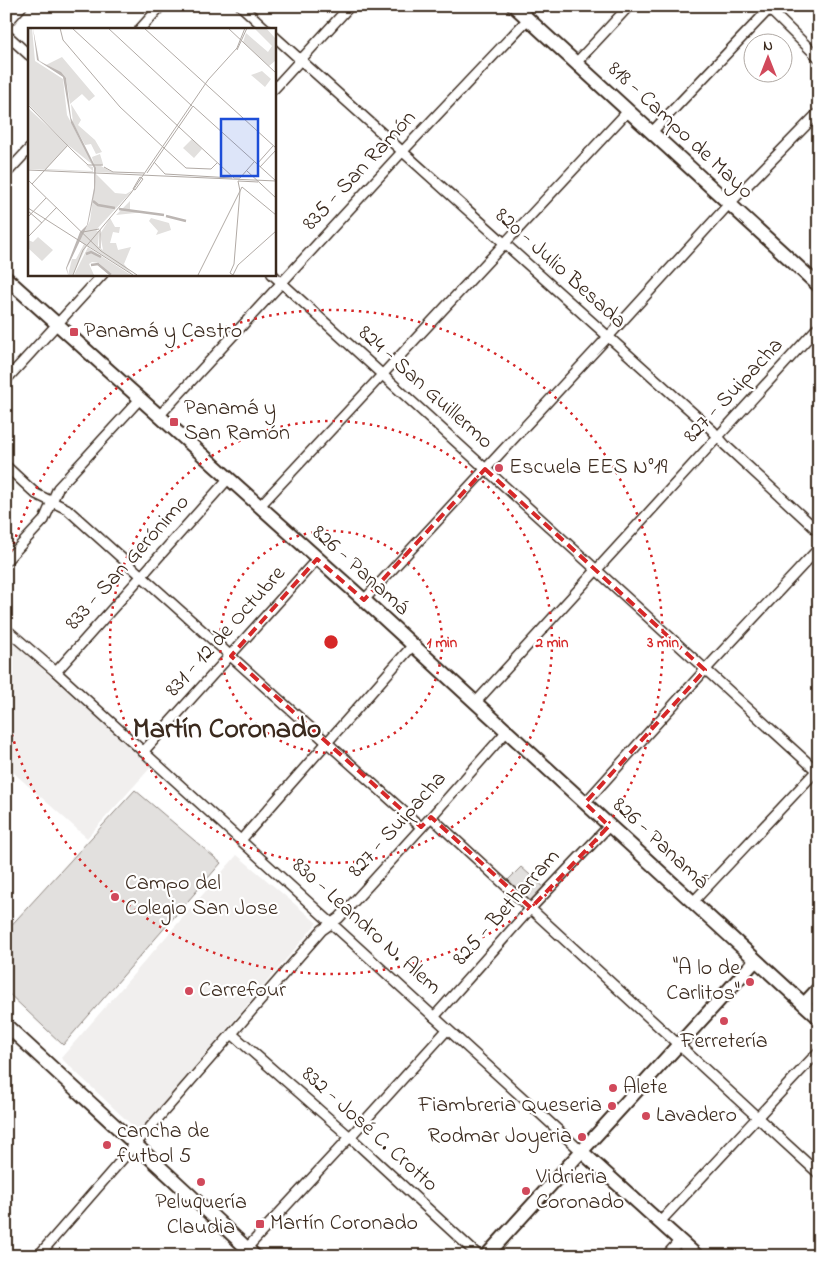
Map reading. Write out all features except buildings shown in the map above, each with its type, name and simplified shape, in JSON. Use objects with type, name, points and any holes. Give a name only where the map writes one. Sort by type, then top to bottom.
[{"type":"street","points":[[6,24],[22,6]]},
{"type":"street","points":[[141,28],[161,6]]},
{"type":"street","points":[[241,6],[265,28]]},
{"type":"street","points":[[275,88],[350,6]]},
{"type":"street","name":"818 - Campo de Mayo","points":[[514,6],[819,286]]},
{"type":"street","points":[[576,63],[629,6]]},
{"type":"street","points":[[651,133],[769,7],[819,58]]},
{"type":"street","name":"835 - San Ramón","points":[[159,416],[528,18]]},
{"type":"street","points":[[6,34],[28,54]]},
{"type":"street","name":"820 - Julio Besada","points":[[275,37],[718,437],[819,532]]},
{"type":"street","points":[[260,507],[381,374],[628,111]]},
{"type":"street","points":[[364,600],[729,204],[819,112]]},
{"type":"street","points":[[6,174],[28,151]]},
{"type":"street","points":[[6,380],[102,275]]},
{"type":"street","name":"824 - San Guillermo","points":[[273,275],[818,771]]},
{"type":"street","name":"826 - Panamá","points":[[6,278],[364,600],[819,1018]]},
{"type":"street","name":"827 - Suipacha","points":[[476,702],[595,569],[819,326]]},
{"type":"street","points":[[6,560],[44,520],[58,488],[140,399]]},
{"type":"street","points":[[6,466],[36,494],[67,509],[421,827]]},
{"type":"street","name":"833 - San Gerónimo","points":[[56,672],[228,479]]},
{"type":"street","points":[[585,802],[819,548]]},
{"type":"street","name":"831 - 12 de Octubre","points":[[143,752],[317,559]]},
{"type":"street","name":"830 - Leandro N. Alem","points":[[6,629],[56,672],[697,1256]]},
{"type":"street","points":[[241,840],[413,645]]},
{"type":"street","name":"827 - Suipacha","points":[[38,1256],[322,930],[339,918],[507,731]]},
{"type":"street","points":[[693,902],[818,771]]},
{"type":"street","points":[[431,817],[819,1174]]},
{"type":"street","name":"825 - Betharram","points":[[434,1017],[531,908],[609,826]]},
{"type":"street","points":[[486,1256],[755,961]]},
{"type":"street","points":[[804,1004],[819,988]]},
{"type":"street","points":[[6,1025],[251,1252],[350,1137],[447,1030]]},
{"type":"street","name":"832 - José C. Crotto","points":[[232,1034],[350,1137],[479,1256]]},
{"type":"street","points":[[660,1222],[819,1051]]},
{"type":"street","points":[[666,1256],[680,1240]]},
{"type":"highlighted area","points":[[485,469],[705,670],[585,803],[609,826],[531,908],[431,817],[421,827],[231,656],[317,559],[364,600]]},
{"type":"shaded area","points":[[6,637],[152,766],[87,838],[6,766]]},
{"type":"shaded area","name":"Campo del Colegio San Jose","points":[[135,790],[221,863],[63,1045],[6,991],[6,931]]},
{"type":"shaded area","name":"Carrefour","points":[[237,855],[317,923],[139,1132],[61,1058]]},
{"type":"shaded area","points":[[521,867],[545,888],[531,902],[508,880]]},
{"type":"place","name":"Panamá y Castro","points":[[74,332]]},
{"type":"place","name":"Panamá y San Ramón","points":[[174,422]]},
{"type":"place","name":"Escuela EES N°19","points":[[499,468]]},
{"type":"place","name":"Campo del Colegio San Jose","points":[[115,897]]},
{"type":"place","name":"\"A lo de Carlitos\"","points":[[750,982]]},
{"type":"place","name":"Carrefour","points":[[189,991]]},
{"type":"place","name":"Ferretería","points":[[724,1021]]},
{"type":"place","name":"Alete","points":[[613,1088]]},
{"type":"place","name":"Fiambreria Queseria","points":[[612,1106]]},
{"type":"place","name":"Lavadero","points":[[646,1116]]},
{"type":"place","name":"Rodmar Joyeria","points":[[582,1137]]},
{"type":"place","name":"cancha de futbol 5","points":[[107,1145]]},
{"type":"place","name":"Peluquería Claudia","points":[[201,1182]]},
{"type":"place","name":"Vidrieria Coronado","points":[[526,1191]]},
{"type":"place","name":"Martín Coronado","points":[[260,1224]]},
{"type":"district","name":"Martín Coronado","points":[[227,730]]}]
